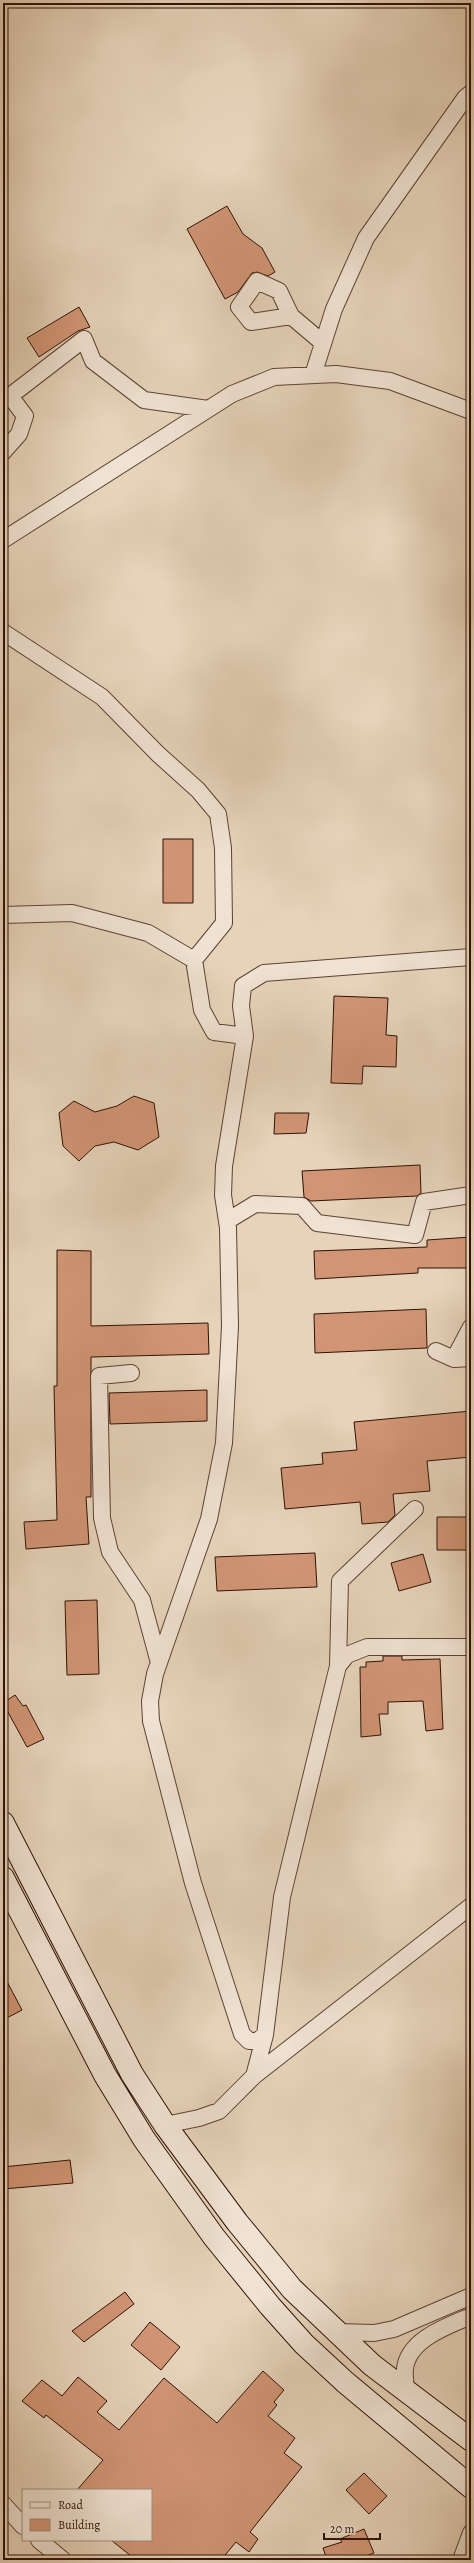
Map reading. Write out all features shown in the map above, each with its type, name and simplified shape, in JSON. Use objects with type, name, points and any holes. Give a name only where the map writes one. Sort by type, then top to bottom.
[{"type":"main road","points":[[3,1823],[114,2041],[165,2125],[237,2222],[292,2289],[372,2365],[471,2440]]},
{"type":"main road","points":[[3,1878],[105,2075],[144,2140],[214,2237],[270,2306],[304,2344],[345,2382],[471,2487]]},
{"type":"street","points":[[313,375],[334,309],[366,238],[465,98],[471,93]]},
{"type":"street","points":[[291,316],[323,343]]},
{"type":"street","points":[[3,452],[19,434],[25,416],[10,396],[84,339],[93,361],[144,400],[208,409]]},
{"type":"street","points":[[3,540],[232,394],[274,376],[336,374],[390,381],[471,411]]},
{"type":"street","points":[[3,632],[102,697],[158,754],[198,790],[218,814],[223,848],[224,923],[194,960],[202,1010],[214,1032],[245,1036]]},
{"type":"street","points":[[3,915],[72,913],[148,933],[194,960]]},
{"type":"street","points":[[265,2035],[257,2041],[249,2041],[242,2034],[193,1883],[151,1721],[150,1701],[159,1664],[209,1519],[224,1442],[230,1326],[227,1221],[223,1195],[224,1166],[245,1036],[241,1006],[243,986],[264,973],[471,957]]},
{"type":"street","points":[[227,1221],[255,1204],[302,1206],[317,1223],[415,1235],[424,1202],[471,1194]]},
{"type":"street","points":[[454,1359],[471,1327]]},
{"type":"street","points":[[436,1351],[454,1359],[471,1358]]},
{"type":"street","points":[[131,1373],[99,1376],[102,1518],[110,1552],[142,1600],[159,1664]]},
{"type":"street","points":[[254,2076],[265,2035],[282,1897],[338,1666],[340,1581],[415,1509]]},
{"type":"street","points":[[338,1666],[347,1655],[367,1647],[471,1647]]},
{"type":"street","points":[[165,2125],[199,2118],[219,2110],[254,2076],[471,1906]]},
{"type":"street","points":[[338,2332],[374,2333],[394,2329],[471,2296]]},
{"type":"street","points":[[406,2391],[405,2368],[410,2354],[424,2339],[471,2316]]},
{"type":"street","points":[[3,2504],[22,2525]]},
{"type":"street","points":[[461,2560],[471,2533]]},
{"type":"street","points":[[40,2541],[62,2560]]},
{"type":"building","points":[[227,206],[243,234],[262,248],[275,272],[268,276],[257,272],[252,273],[238,292],[225,299],[187,229]]},
{"type":"building","points":[[79,307],[90,327],[78,331],[39,357],[27,338]]},
{"type":"building","points":[[163,839],[193,839],[193,903],[163,903]]},
{"type":"building","points":[[334,996],[388,998],[386,1035],[397,1036],[396,1067],[363,1066],[362,1084],[331,1083]]},
{"type":"building","points":[[134,1096],[154,1103],[159,1137],[138,1150],[114,1142],[95,1146],[79,1161],[63,1146],[59,1113],[74,1101],[95,1112],[117,1106]]},
{"type":"building","points":[[275,1113],[309,1113],[306,1133],[274,1134]]},
{"type":"building","points":[[420,1165],[421,1193],[417,1196],[311,1201],[304,1197],[302,1171]]},
{"type":"building","points":[[471,1237],[471,1268],[418,1268],[418,1273],[315,1279],[314,1251],[427,1247],[427,1240]]},
{"type":"building","points":[[57,1250],[91,1251],[91,1326],[208,1323],[209,1354],[91,1357],[91,1497],[86,1497],[89,1544],[26,1549],[24,1522],[57,1520],[54,1386],[57,1386]]},
{"type":"building","points":[[426,1309],[427,1348],[315,1353],[314,1314]]},
{"type":"building","points":[[207,1390],[207,1421],[110,1424],[109,1393]]},
{"type":"building","points":[[471,1411],[471,1457],[427,1461],[430,1491],[393,1494],[395,1515],[388,1522],[362,1524],[360,1502],[285,1509],[281,1468],[323,1464],[322,1453],[357,1450],[354,1422]]},
{"type":"building","points":[[437,1517],[471,1517],[471,1550],[437,1550]]},
{"type":"building","points":[[315,1553],[317,1587],[217,1591],[215,1557]]},
{"type":"building","points":[[423,1554],[431,1582],[399,1591],[391,1563]]},
{"type":"building","points":[[97,1600],[99,1674],[67,1675],[65,1601]]},
{"type":"building","points":[[383,1656],[402,1656],[402,1660],[440,1659],[443,1729],[426,1731],[423,1701],[388,1702],[388,1714],[379,1714],[381,1735],[361,1737],[360,1667],[366,1667],[366,1662],[383,1661]]},
{"type":"building","points":[[15,1695],[23,1706],[26,1705],[44,1739],[27,1747],[3,1703]]},
{"type":"building","points":[[3,1974],[22,2010],[3,2020]]},
{"type":"building","points":[[70,2160],[73,2183],[3,2189],[3,2167]]},
{"type":"building","points":[[125,2292],[134,2304],[84,2342],[72,2331]]},
{"type":"building","points":[[150,2322],[180,2347],[161,2370],[131,2345]]},
{"type":"building","points":[[263,2371],[284,2390],[274,2402],[277,2405],[268,2416],[295,2438],[284,2453],[302,2467],[250,2532],[258,2539],[249,2552],[236,2542],[221,2560],[136,2560],[112,2541],[152,2541],[152,2489],[78,2489],[103,2460],[46,2415],[44,2418],[22,2401],[42,2380],[62,2396],[78,2377],[107,2401],[97,2412],[119,2430],[164,2378],[217,2423]]},
{"type":"building","points":[[364,2473],[387,2496],[369,2514],[346,2490]]},
{"type":"building","points":[[364,2529],[374,2553],[356,2560],[327,2560],[323,2548],[342,2542],[340,2539]]}]
